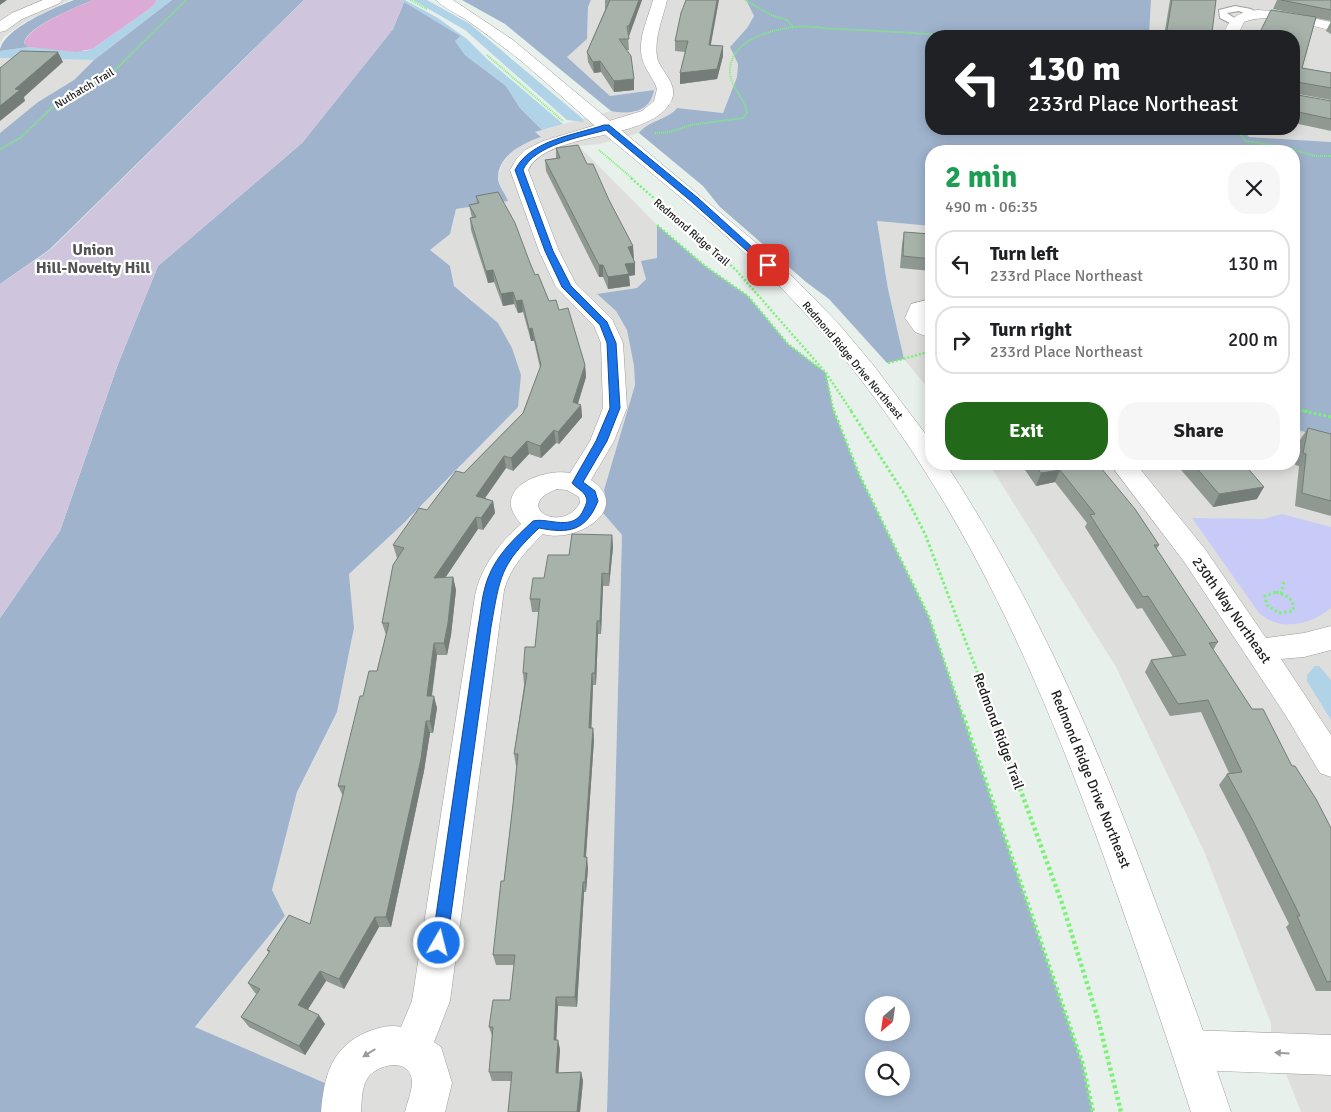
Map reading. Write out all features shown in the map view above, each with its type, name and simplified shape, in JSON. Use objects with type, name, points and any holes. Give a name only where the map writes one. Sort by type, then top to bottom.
[{"type":"street","points":[[0,28],[18,16],[55,0]]},
{"type":"street","points":[[577,483],[602,441],[615,408],[612,343],[604,324],[567,287],[549,251],[519,170],[522,162],[531,154],[549,145],[604,136],[650,114],[658,108],[666,96],[665,87],[649,61],[648,52],[660,0]]},
{"type":"street","name":"Redmond Ridge Drive Northeast","points":[[438,6],[490,28],[604,136],[744,242],[792,288],[862,367],[903,419],[925,452]]},
{"type":"street","points":[[1242,22],[1331,26]]},
{"type":"street","points":[[925,308],[919,310],[916,318],[925,328]]},
{"type":"street","name":"Redmond Ridge Drive Northeast","points":[[937,470],[986,548],[1025,622],[1069,720],[1109,820],[1211,1112]]},
{"type":"street","name":"230th Way Northeast","points":[[1127,470],[1195,556],[1260,650],[1331,763]]},
{"type":"street","points":[[555,480],[577,483],[591,494],[593,501],[587,515],[580,521],[556,528],[537,524],[529,518],[524,510],[527,494],[534,487],[555,480]]},
{"type":"street","points":[[412,1048],[431,1001],[484,627],[493,579],[502,560],[537,524]]},
{"type":"street","points":[[1260,650],[1304,645],[1331,638]]},
{"type":"street","points":[[341,1112],[341,1090],[346,1075],[356,1062],[369,1051],[383,1045],[398,1044],[412,1048],[422,1056],[429,1067],[432,1081],[431,1097],[425,1112]]},
{"type":"street","points":[[1190,1050],[1331,1055]]},
{"type":"path","name":"Nuthatch Trail","points":[[0,149],[20,138],[59,101],[114,71],[186,0]]},
{"type":"path","points":[[410,0],[438,6]]},
{"type":"path","points":[[745,0],[771,15],[787,20],[793,27]]},
{"type":"path","points":[[650,133],[670,132],[691,125],[743,118],[747,112],[746,103],[730,79],[729,64],[734,55],[754,38],[763,34],[786,31],[793,27],[925,34]]},
{"type":"path","points":[[485,52],[566,123]]},
{"type":"path","points":[[1240,135],[1246,141],[1270,145]]},
{"type":"path","name":"Redmond Ridge Trail","points":[[604,136],[598,147],[600,151],[736,270],[826,373],[905,496],[926,534],[1063,906],[1098,1019],[1121,1112]]},
{"type":"path","points":[[1300,152],[1315,156],[1331,156]]},
{"type":"path","name":"Redmond Ridge Trail","points":[[657,225],[705,266],[748,296],[788,344],[826,373],[833,409],[859,474],[929,617],[1083,1065],[1093,1112]]},
{"type":"path","points":[[887,363],[925,354]]},
{"type":"path","points":[[1300,410],[1331,417]]},
{"type":"path","points":[[1281,594],[1284,582]]},
{"type":"path","points":[[1267,594],[1281,594],[1293,602],[1294,608],[1290,613],[1277,612],[1268,606],[1264,599],[1267,594]]},
{"type":"path","points":[[1276,618],[1277,612]]},
{"type":"shaded area","points":[[0,0],[70,0],[25,22],[5,36],[0,43]]},
{"type":"shaded area","points":[[74,0],[93,0],[65,12],[34,30],[24,43],[29,47],[0,51],[3,43],[20,27],[43,13]]},
{"type":"shaded area","points":[[93,0],[157,0],[152,7],[92,49],[76,52],[29,47],[24,44],[27,37],[43,24]]},
{"type":"shaded area","points":[[157,0],[172,0],[94,60],[0,58],[0,51],[29,47],[85,51],[92,49],[152,7]]},
{"type":"shaded area","points":[[172,0],[304,0],[49,250],[0,284],[0,133],[38,102],[74,80],[94,60]]},
{"type":"shaded area","points":[[304,0],[400,0],[404,2],[393,29],[302,143],[158,266],[118,364],[60,531],[0,618],[0,284],[50,250]]},
{"type":"shaded area","points":[[400,0],[405,0],[438,18],[467,39],[487,59],[563,124],[542,130],[520,108],[506,86],[465,55],[455,41],[459,36]]},
{"type":"shaded area","points":[[413,0],[427,0],[470,24],[582,118],[584,122],[567,120],[465,30]]},
{"type":"shaded area","points":[[462,0],[591,0],[588,7],[587,39],[567,57],[610,96],[654,90],[652,97],[644,107],[638,110],[632,112],[611,111],[505,24]]},
{"type":"shaded area","points":[[591,0],[746,0],[754,16],[747,28],[730,47],[738,64],[737,77],[723,113],[677,108],[664,119],[643,129],[639,133],[600,144],[579,146],[657,225],[657,258],[638,288],[597,295],[616,311],[627,330],[634,366],[635,385],[604,490],[606,500],[603,513],[622,535],[607,1112],[341,1112],[195,1028],[285,916],[272,890],[297,792],[337,712],[354,628],[349,574],[462,465],[472,300],[454,286],[450,266],[429,250],[450,234],[456,209],[507,201],[498,176],[502,164],[511,153],[523,144],[541,137],[535,132],[611,111],[628,113],[638,111],[647,105],[654,90],[610,96],[567,57],[587,39],[588,7]]},
{"type":"shaded area","points":[[746,0],[1151,0],[1149,30],[925,30],[925,135],[1248,135],[1249,137],[1331,142],[1331,439],[1300,431],[1300,145],[925,145],[925,225],[877,221],[888,289],[904,359],[887,363],[829,299],[806,282],[720,207],[703,186],[639,133],[677,108],[723,113],[737,77],[738,64],[730,47],[747,28],[754,16]]},
{"type":"shaded area","points":[[1151,0],[1331,0],[1331,142],[1249,137],[1248,135],[1300,135],[1300,30],[1149,30]]},
{"type":"shaded area","points":[[404,2],[460,36],[455,41],[465,55],[506,86],[520,108],[542,130],[535,132],[541,137],[519,147],[506,157],[502,164],[498,179],[508,201],[456,209],[450,234],[430,250],[450,266],[454,286],[498,323],[512,348],[521,375],[518,407],[405,522],[349,574],[354,628],[337,712],[297,792],[272,890],[285,916],[195,1027],[341,1090],[341,1112],[0,1112],[0,618],[60,531],[118,364],[158,266],[302,143],[393,29]]},
{"type":"shaded area","points":[[0,58],[94,60],[74,80],[38,102],[0,133]]},
{"type":"shaded area","points":[[877,221],[925,225],[925,385],[904,359],[888,289]]},
{"type":"shaded area","points":[[657,225],[705,266],[748,296],[788,344],[826,373],[833,409],[859,474],[929,617],[1083,1065],[1093,1112],[607,1112],[622,535],[603,513],[606,500],[604,490],[635,385],[634,366],[627,330],[616,311],[597,294],[637,288],[646,279],[641,261],[657,258]]},
{"type":"shaded area","points":[[1300,431],[1331,439],[1331,1112],[1301,1112],[1271,1035],[1271,1023],[1204,851],[1116,667],[993,470],[1300,470]]},
{"type":"shaded area","points":[[1282,514],[1331,527],[1331,608],[1314,619],[1295,624],[1276,623],[1259,613],[1192,518],[1264,519]]},
{"type":"shaded area","points":[[1315,666],[1319,666],[1331,680],[1331,720],[1307,681],[1307,675]]},
{"type":"building","points":[[610,0],[639,0],[629,26],[627,26],[629,39],[619,39],[631,56],[634,79],[614,81],[600,61],[593,62],[587,52]]},
{"type":"building","points":[[686,0],[717,0],[709,45],[723,46],[717,69],[680,73],[688,41],[675,41]]},
{"type":"building","points":[[1172,0],[1216,0],[1212,30],[1167,30]]},
{"type":"building","points":[[1281,0],[1331,0],[1331,10]]},
{"type":"building","points":[[1271,10],[1316,17],[1302,68],[1331,73],[1331,88],[1300,83],[1300,30],[1261,30]]},
{"type":"building","points":[[21,51],[58,52],[15,89],[20,90],[0,106],[0,68]]},
{"type":"building","points":[[1300,95],[1331,101],[1331,119],[1300,112]]},
{"type":"building","points":[[578,145],[587,164],[593,164],[633,246],[628,247],[635,263],[625,264],[629,274],[608,277],[603,265],[599,265],[545,160],[560,158],[556,148]]},
{"type":"building","points":[[498,192],[515,223],[535,275],[538,274],[549,301],[556,300],[559,310],[568,308],[585,365],[573,402],[581,405],[558,432],[554,430],[540,446],[527,441],[511,458],[504,456],[476,496],[493,501],[481,518],[476,517],[434,578],[453,577],[448,623],[444,643],[434,643],[427,696],[434,696],[430,721],[426,721],[421,759],[386,917],[375,917],[339,979],[320,971],[298,1005],[319,1015],[299,1046],[241,1017],[260,989],[248,983],[270,951],[267,950],[289,915],[310,924],[345,786],[338,786],[360,696],[363,696],[369,671],[377,671],[389,623],[382,623],[393,565],[404,548],[393,545],[419,508],[427,510],[456,471],[464,473],[523,413],[541,365],[532,328],[529,329],[522,300],[516,301],[513,292],[501,294],[493,270],[486,271],[470,218],[476,217],[469,205],[479,203],[476,196]]},
{"type":"building","points":[[904,232],[925,234],[925,258],[903,256]]},
{"type":"building","points":[[1308,428],[1331,434],[1331,501],[1302,493],[1306,454],[1303,453]]},
{"type":"building","points":[[1039,470],[1060,470],[1041,473]]},
{"type":"building","points":[[1060,470],[1103,470],[1135,509],[1159,545],[1154,545],[1218,642],[1209,643],[1252,709],[1263,709],[1292,766],[1295,766],[1316,799],[1331,828],[1331,981],[1327,982],[1297,916],[1300,916],[1253,821],[1227,774],[1242,772],[1208,700],[1178,704],[1151,660],[1186,655],[1148,596],[1143,597],[1090,515],[1095,514]]},
{"type":"building","points":[[1198,470],[1249,470],[1264,487],[1219,494]]},
{"type":"building","points":[[572,534],[612,535],[609,574],[602,573],[600,621],[597,621],[595,673],[592,673],[589,728],[593,728],[584,857],[587,857],[585,882],[583,882],[575,997],[556,997],[554,1040],[558,1040],[556,1073],[581,1072],[577,1112],[508,1112],[512,1072],[489,1072],[493,1027],[489,1027],[493,1000],[510,1000],[515,955],[493,955],[501,881],[504,881],[513,804],[518,754],[514,754],[527,673],[523,673],[525,647],[535,647],[540,599],[530,599],[533,578],[544,578],[548,555],[569,555]]},
{"type":"district","name":"Union Hill-Novelty Hill","points":[[93,258]]},
{"type":"route","points":[[439,943],[484,627],[493,579],[502,560],[537,524],[556,528],[576,523],[587,515],[593,501],[591,494],[586,488],[577,483],[602,441],[615,408],[612,343],[604,324],[567,287],[549,251],[524,188],[519,170],[522,162],[531,154],[549,145],[607,127],[695,200],[768,265]]}]
